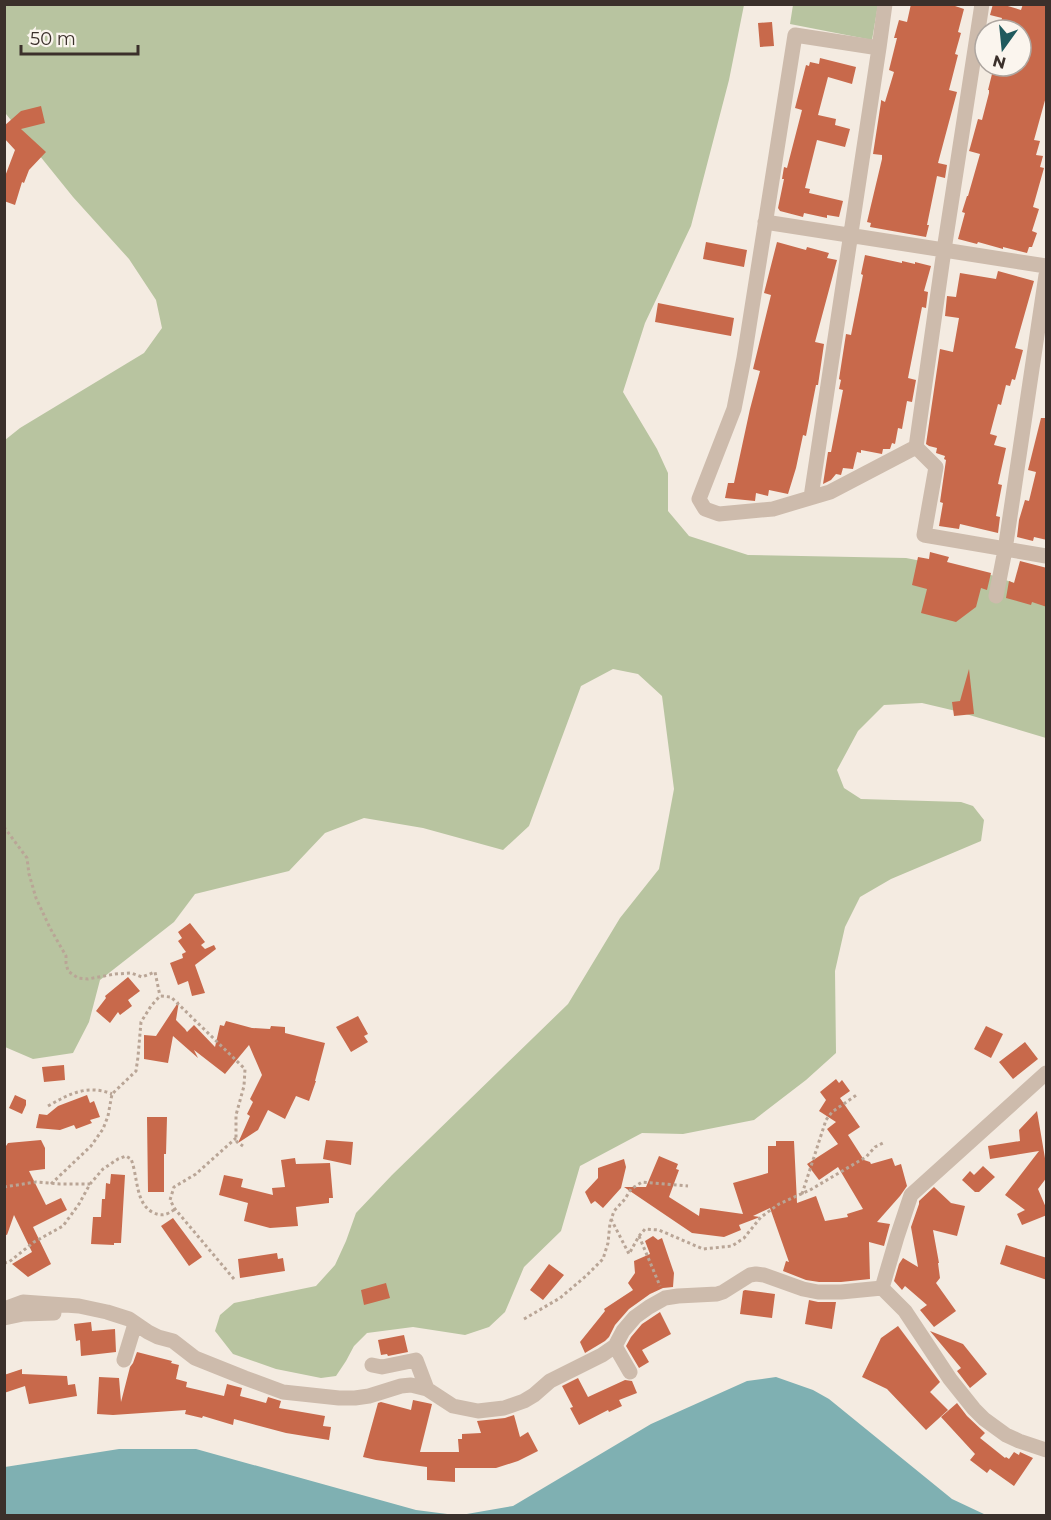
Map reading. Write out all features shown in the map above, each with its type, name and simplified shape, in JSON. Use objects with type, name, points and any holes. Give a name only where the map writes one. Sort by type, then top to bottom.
[{"type":"street","points":[[811,497],[885,4]]},
{"type":"street","points":[[916,447],[982,4]]},
{"type":"street","points":[[879,48],[795,35],[734,409],[699,500],[705,509],[719,514],[773,508],[830,492],[916,447]]},
{"type":"street","points":[[765,222],[1047,266]]},
{"type":"street","points":[[996,596],[1047,275]]},
{"type":"street","points":[[916,447],[936,467],[924,536],[1047,556]]},
{"type":"street","points":[[882,1288],[911,1195],[1047,1073]]},
{"type":"street","points":[[4,1308],[23,1302],[79,1306],[108,1312],[129,1319],[158,1337],[172,1341],[195,1358],[283,1392],[347,1398],[369,1396],[411,1385],[427,1389],[453,1406],[478,1411],[504,1408],[524,1401],[550,1381],[602,1355],[615,1346],[623,1330],[635,1317],[665,1298],[717,1294],[750,1275],[764,1275],[818,1292],[882,1288]]},
{"type":"street","points":[[882,1288],[905,1311],[950,1379],[984,1419],[1006,1435],[1047,1450]]},
{"type":"street","points":[[4,1318],[23,1314],[108,1312]]},
{"type":"street","points":[[124,1360],[135,1324]]},
{"type":"street","points":[[615,1346],[630,1372]]},
{"type":"street","points":[[372,1365],[382,1367],[416,1360],[427,1389]]},
{"type":"path","points":[[4,827],[27,858],[36,898],[66,956],[68,971],[78,978],[88,979],[131,973],[142,977],[155,972],[160,996],[141,1022],[135,1071],[112,1094],[103,1129],[91,1146],[51,1184]]},
{"type":"path","points":[[160,996],[171,997],[245,1070],[244,1086],[236,1115],[236,1138],[237,1142],[243,1146]]},
{"type":"path","points":[[48,1106],[65,1096],[82,1090],[101,1089],[112,1094]]},
{"type":"path","points":[[802,1194],[826,1120],[831,1112],[858,1094]]},
{"type":"path","points":[[234,1279],[170,1200],[174,1187],[196,1174],[236,1138]]},
{"type":"path","points":[[611,1219],[629,1254],[645,1229],[659,1230],[703,1249],[732,1246],[744,1238],[761,1217],[779,1204],[802,1194],[866,1157],[875,1147],[885,1142]]},
{"type":"path","points":[[4,1263],[9,1262],[34,1242],[63,1226],[90,1184],[103,1169],[126,1156],[131,1159],[141,1199],[148,1210],[158,1215],[166,1215],[175,1209]]},
{"type":"path","points":[[4,1187],[36,1182],[90,1184]]},
{"type":"path","points":[[524,1319],[560,1298],[603,1259],[614,1211],[631,1189],[642,1182],[688,1186]]},
{"type":"path","points":[[639,1236],[665,1298]]},
{"type":"green space","points":[[4,5],[744,5],[729,80],[691,226],[645,323],[623,392],[657,449],[668,473],[668,511],[689,536],[748,555],[906,558],[988,574],[1046,594],[1046,738],[922,703],[884,705],[858,731],[837,770],[844,788],[861,799],[961,802],[973,806],[984,820],[981,841],[891,879],[860,897],[845,927],[835,971],[836,1053],[806,1080],[754,1120],[683,1134],[642,1133],[580,1166],[561,1231],[524,1267],[505,1312],[489,1327],[465,1335],[413,1327],[367,1333],[354,1346],[336,1376],[321,1378],[276,1369],[233,1354],[215,1331],[220,1315],[234,1303],[316,1286],[335,1265],[356,1213],[568,1004],[620,918],[659,869],[674,789],[662,696],[638,674],[613,669],[581,686],[529,826],[503,850],[423,828],[364,818],[325,833],[289,871],[195,894],[174,922],[100,980],[89,1022],[73,1053],[33,1059],[5,1047],[5,440],[20,428],[144,353],[162,328],[156,300],[129,259],[73,197],[6,114],[4,104]]},
{"type":"green space","points":[[793,5],[878,5],[872,40],[790,24]]},
{"type":"water","points":[[776,1377],[813,1390],[829,1399],[952,1499],[986,1515],[461,1515],[513,1506],[651,1424],[747,1381]]},
{"type":"water","points":[[119,1449],[196,1449],[416,1510],[455,1515],[5,1515],[5,1467]]},
{"type":"building","points":[[911,4],[949,4],[964,9],[955,54],[958,55],[949,90],[957,92],[938,163],[947,165],[945,178],[937,176],[926,237],[870,227],[871,223],[867,222],[882,159],[882,155],[873,154],[881,100],[885,102],[894,72],[889,70],[899,20],[907,22]]},
{"type":"building","points":[[993,4],[1021,10],[1023,4],[1047,4],[1047,93],[1034,140],[1040,141],[1036,155],[1043,156],[1040,167],[1044,168],[1033,207],[1039,209],[1032,231],[1037,233],[1027,253],[958,239],[965,213],[962,212],[980,154],[969,151],[978,119],[982,120],[991,78],[1033,78],[1033,18],[1002,18],[990,15]]},
{"type":"building","points":[[772,22],[774,46],[760,47],[758,23]]},
{"type":"building","points":[[820,58],[856,67],[852,84],[828,77],[818,115],[836,119],[835,125],[850,129],[845,147],[817,140],[805,188],[810,189],[809,193],[843,201],[839,217],[827,215],[827,218],[804,213],[803,217],[780,211],[778,208],[784,167],[787,168],[802,110],[795,108],[806,65],[809,66],[810,62],[819,64]]},
{"type":"building","points":[[41,106],[45,123],[21,129],[46,152],[29,170],[24,183],[22,182],[15,205],[4,201],[4,179],[15,150],[4,138],[4,126],[21,111]]},
{"type":"building","points":[[706,242],[747,250],[744,267],[703,259]]},
{"type":"building","points":[[777,242],[806,250],[807,247],[829,253],[827,258],[837,260],[815,342],[824,344],[818,385],[816,385],[806,436],[803,435],[788,494],[769,490],[768,496],[756,493],[755,501],[725,498],[728,483],[734,483],[760,371],[753,369],[771,295],[764,293]]},
{"type":"building","points":[[865,255],[902,263],[902,261],[915,264],[915,262],[931,266],[924,291],[928,292],[926,308],[922,307],[908,378],[916,380],[912,402],[907,401],[902,429],[898,428],[895,444],[892,443],[890,449],[883,449],[882,454],[861,450],[861,453],[857,452],[853,469],[843,468],[841,475],[836,474],[823,484],[843,390],[839,389],[841,380],[839,379],[846,334],[851,335]]},
{"type":"building","points":[[998,271],[1034,281],[1015,348],[1023,350],[1015,380],[1012,379],[1010,386],[1006,385],[990,434],[997,436],[994,445],[1006,448],[998,484],[1002,485],[996,516],[1000,517],[998,533],[960,524],[959,529],[939,526],[946,460],[945,456],[936,453],[937,448],[926,444],[940,349],[953,352],[959,318],[945,316],[947,296],[956,297],[960,273],[996,279]]},
{"type":"building","points":[[658,303],[734,318],[731,336],[655,322]]},
{"type":"building","points":[[1041,418],[1047,418],[1047,540],[1034,537],[1033,541],[1017,537],[1019,520],[1025,500],[1029,501],[1036,472],[1028,470]]},
{"type":"building","points":[[930,552],[949,557],[947,562],[991,573],[987,590],[981,588],[976,607],[956,622],[921,613],[927,589],[912,585],[918,557],[929,559]]},
{"type":"building","points":[[1020,561],[1047,568],[1047,607],[1006,598],[1009,581],[1014,583]]},
{"type":"building","points":[[969,669],[974,714],[954,716],[952,702],[960,701]]},
{"type":"building","points":[[190,923],[205,942],[201,945],[205,949],[214,945],[216,949],[195,965],[205,993],[192,996],[188,981],[178,985],[170,963],[183,958],[182,954],[186,952],[178,941],[182,938],[178,932]]},
{"type":"building","points":[[128,977],[140,991],[128,1000],[132,1006],[120,1015],[118,1012],[110,1023],[96,1011],[106,998],[105,996]]},
{"type":"building","points":[[179,1001],[176,1020],[187,1032],[194,1025],[215,1047],[220,1025],[224,1026],[226,1021],[252,1028],[285,1027],[285,1033],[325,1043],[309,1101],[296,1096],[285,1119],[268,1110],[258,1130],[238,1143],[250,1116],[247,1114],[253,1102],[250,1099],[262,1075],[249,1045],[225,1074],[194,1050],[198,1058],[173,1036],[168,1063],[144,1059],[144,1035],[156,1036]]},
{"type":"building","points":[[358,1016],[368,1034],[364,1036],[368,1042],[351,1052],[336,1027]]},
{"type":"building","points":[[986,1026],[1003,1034],[991,1058],[974,1049]]},
{"type":"building","points":[[1025,1042],[1038,1059],[1013,1079],[999,1062]]},
{"type":"building","points":[[64,1065],[65,1080],[44,1082],[42,1067]]},
{"type":"building","points":[[836,1079],[839,1083],[842,1080],[850,1091],[840,1098],[860,1127],[848,1135],[864,1160],[871,1164],[892,1158],[895,1166],[901,1164],[907,1186],[877,1222],[890,1224],[884,1246],[869,1242],[870,1279],[819,1282],[806,1280],[783,1271],[786,1261],[789,1262],[770,1208],[753,1216],[760,1217],[739,1225],[741,1230],[724,1237],[692,1233],[624,1187],[646,1187],[659,1156],[678,1164],[676,1169],[679,1170],[669,1197],[699,1216],[700,1208],[743,1214],[733,1183],[768,1173],[768,1146],[776,1146],[776,1141],[794,1141],[797,1203],[816,1196],[825,1221],[848,1217],[847,1214],[863,1209],[838,1167],[819,1180],[807,1164],[838,1144],[827,1129],[836,1122],[819,1111],[826,1100],[820,1092]]},
{"type":"building","points":[[15,1095],[26,1100],[22,1114],[9,1108]]},
{"type":"building","points":[[87,1095],[90,1103],[94,1101],[100,1117],[90,1120],[92,1123],[76,1129],[74,1125],[60,1130],[36,1128],[39,1114],[47,1115],[58,1106]]},
{"type":"building","points":[[1037,1111],[1047,1170],[1047,1177],[1038,1189],[1047,1215],[1022,1225],[1017,1214],[1025,1210],[1005,1195],[1039,1151],[990,1159],[988,1146],[1020,1141],[1019,1130]]},
{"type":"building","points":[[147,1117],[167,1117],[164,1192],[148,1192]]},
{"type":"building","points":[[41,1140],[45,1148],[45,1169],[29,1171],[46,1205],[61,1198],[67,1210],[33,1227],[51,1264],[28,1277],[12,1264],[32,1252],[14,1215],[7,1235],[4,1234],[4,1149],[8,1143]]},
{"type":"building","points":[[326,1140],[353,1142],[351,1165],[323,1159]]},
{"type":"building","points":[[295,1158],[296,1164],[330,1163],[333,1198],[329,1198],[329,1203],[296,1207],[298,1226],[270,1228],[244,1221],[248,1203],[219,1195],[224,1175],[243,1179],[241,1187],[273,1195],[272,1188],[285,1187],[281,1160]]},
{"type":"building","points":[[624,1159],[626,1167],[621,1188],[603,1208],[595,1201],[591,1204],[585,1192],[598,1178],[598,1168]]},
{"type":"building","points":[[983,1166],[995,1177],[979,1192],[975,1192],[962,1180],[970,1171],[974,1175]]},
{"type":"building","points":[[111,1174],[125,1175],[121,1243],[91,1244],[93,1217],[101,1217],[102,1199],[105,1199],[106,1183],[110,1184]]},
{"type":"building","points":[[934,1187],[951,1203],[965,1206],[957,1236],[933,1230],[940,1278],[936,1283],[956,1311],[934,1327],[920,1310],[927,1305],[905,1286],[902,1290],[894,1281],[903,1258],[918,1267],[911,1227],[919,1201]]},
{"type":"building","points":[[173,1218],[202,1257],[189,1266],[161,1226]]},
{"type":"building","points":[[653,1236],[658,1240],[662,1238],[674,1273],[673,1287],[663,1288],[650,1294],[629,1309],[605,1341],[585,1353],[580,1342],[605,1311],[604,1309],[633,1290],[628,1283],[635,1273],[634,1261],[650,1254],[645,1241]]},
{"type":"building","points":[[1006,1245],[1047,1258],[1047,1280],[1000,1264]]},
{"type":"building","points":[[277,1253],[278,1259],[283,1258],[285,1271],[240,1278],[238,1259]]},
{"type":"building","points":[[549,1264],[564,1275],[543,1300],[530,1290]]},
{"type":"building","points":[[386,1283],[390,1298],[364,1305],[361,1290]]},
{"type":"building","points":[[745,1290],[775,1294],[772,1318],[740,1314]]},
{"type":"building","points":[[809,1300],[836,1302],[832,1329],[805,1324]]},
{"type":"building","points":[[660,1312],[671,1334],[642,1350],[649,1362],[639,1368],[626,1346],[642,1324]]},
{"type":"building","points":[[91,1322],[92,1331],[115,1329],[116,1352],[81,1356],[80,1340],[76,1341],[74,1324]]},
{"type":"building","points":[[898,1326],[940,1382],[930,1392],[948,1410],[926,1430],[887,1389],[862,1377],[881,1338]]},
{"type":"building","points":[[930,1331],[963,1344],[987,1374],[970,1388],[957,1371],[961,1368]]},
{"type":"building","points":[[404,1335],[408,1352],[381,1355],[378,1340]]},
{"type":"building","points":[[137,1352],[179,1365],[176,1379],[187,1382],[186,1387],[224,1396],[227,1384],[242,1388],[240,1396],[266,1403],[268,1397],[281,1401],[279,1408],[325,1416],[323,1426],[331,1427],[329,1440],[286,1433],[234,1419],[233,1425],[203,1416],[202,1418],[185,1414],[186,1410],[97,1414],[99,1377],[119,1378],[121,1402],[130,1367]]},
{"type":"building","points":[[22,1369],[22,1374],[67,1376],[68,1385],[75,1384],[77,1396],[29,1404],[25,1386],[4,1393],[4,1375]]},
{"type":"building","points":[[578,1378],[588,1397],[625,1380],[632,1381],[637,1393],[619,1400],[622,1406],[609,1412],[608,1410],[579,1425],[562,1386]]},
{"type":"building","points":[[413,1400],[432,1404],[420,1452],[459,1452],[458,1439],[462,1439],[462,1434],[481,1433],[477,1421],[514,1415],[520,1437],[528,1432],[538,1451],[496,1468],[455,1468],[455,1482],[427,1480],[427,1467],[363,1457],[378,1403],[411,1410]]},
{"type":"building","points":[[957,1403],[985,1433],[980,1438],[1005,1458],[1009,1459],[1014,1452],[1019,1455],[1020,1452],[1033,1458],[1014,1486],[990,1469],[987,1473],[970,1460],[975,1454],[941,1417]]}]
